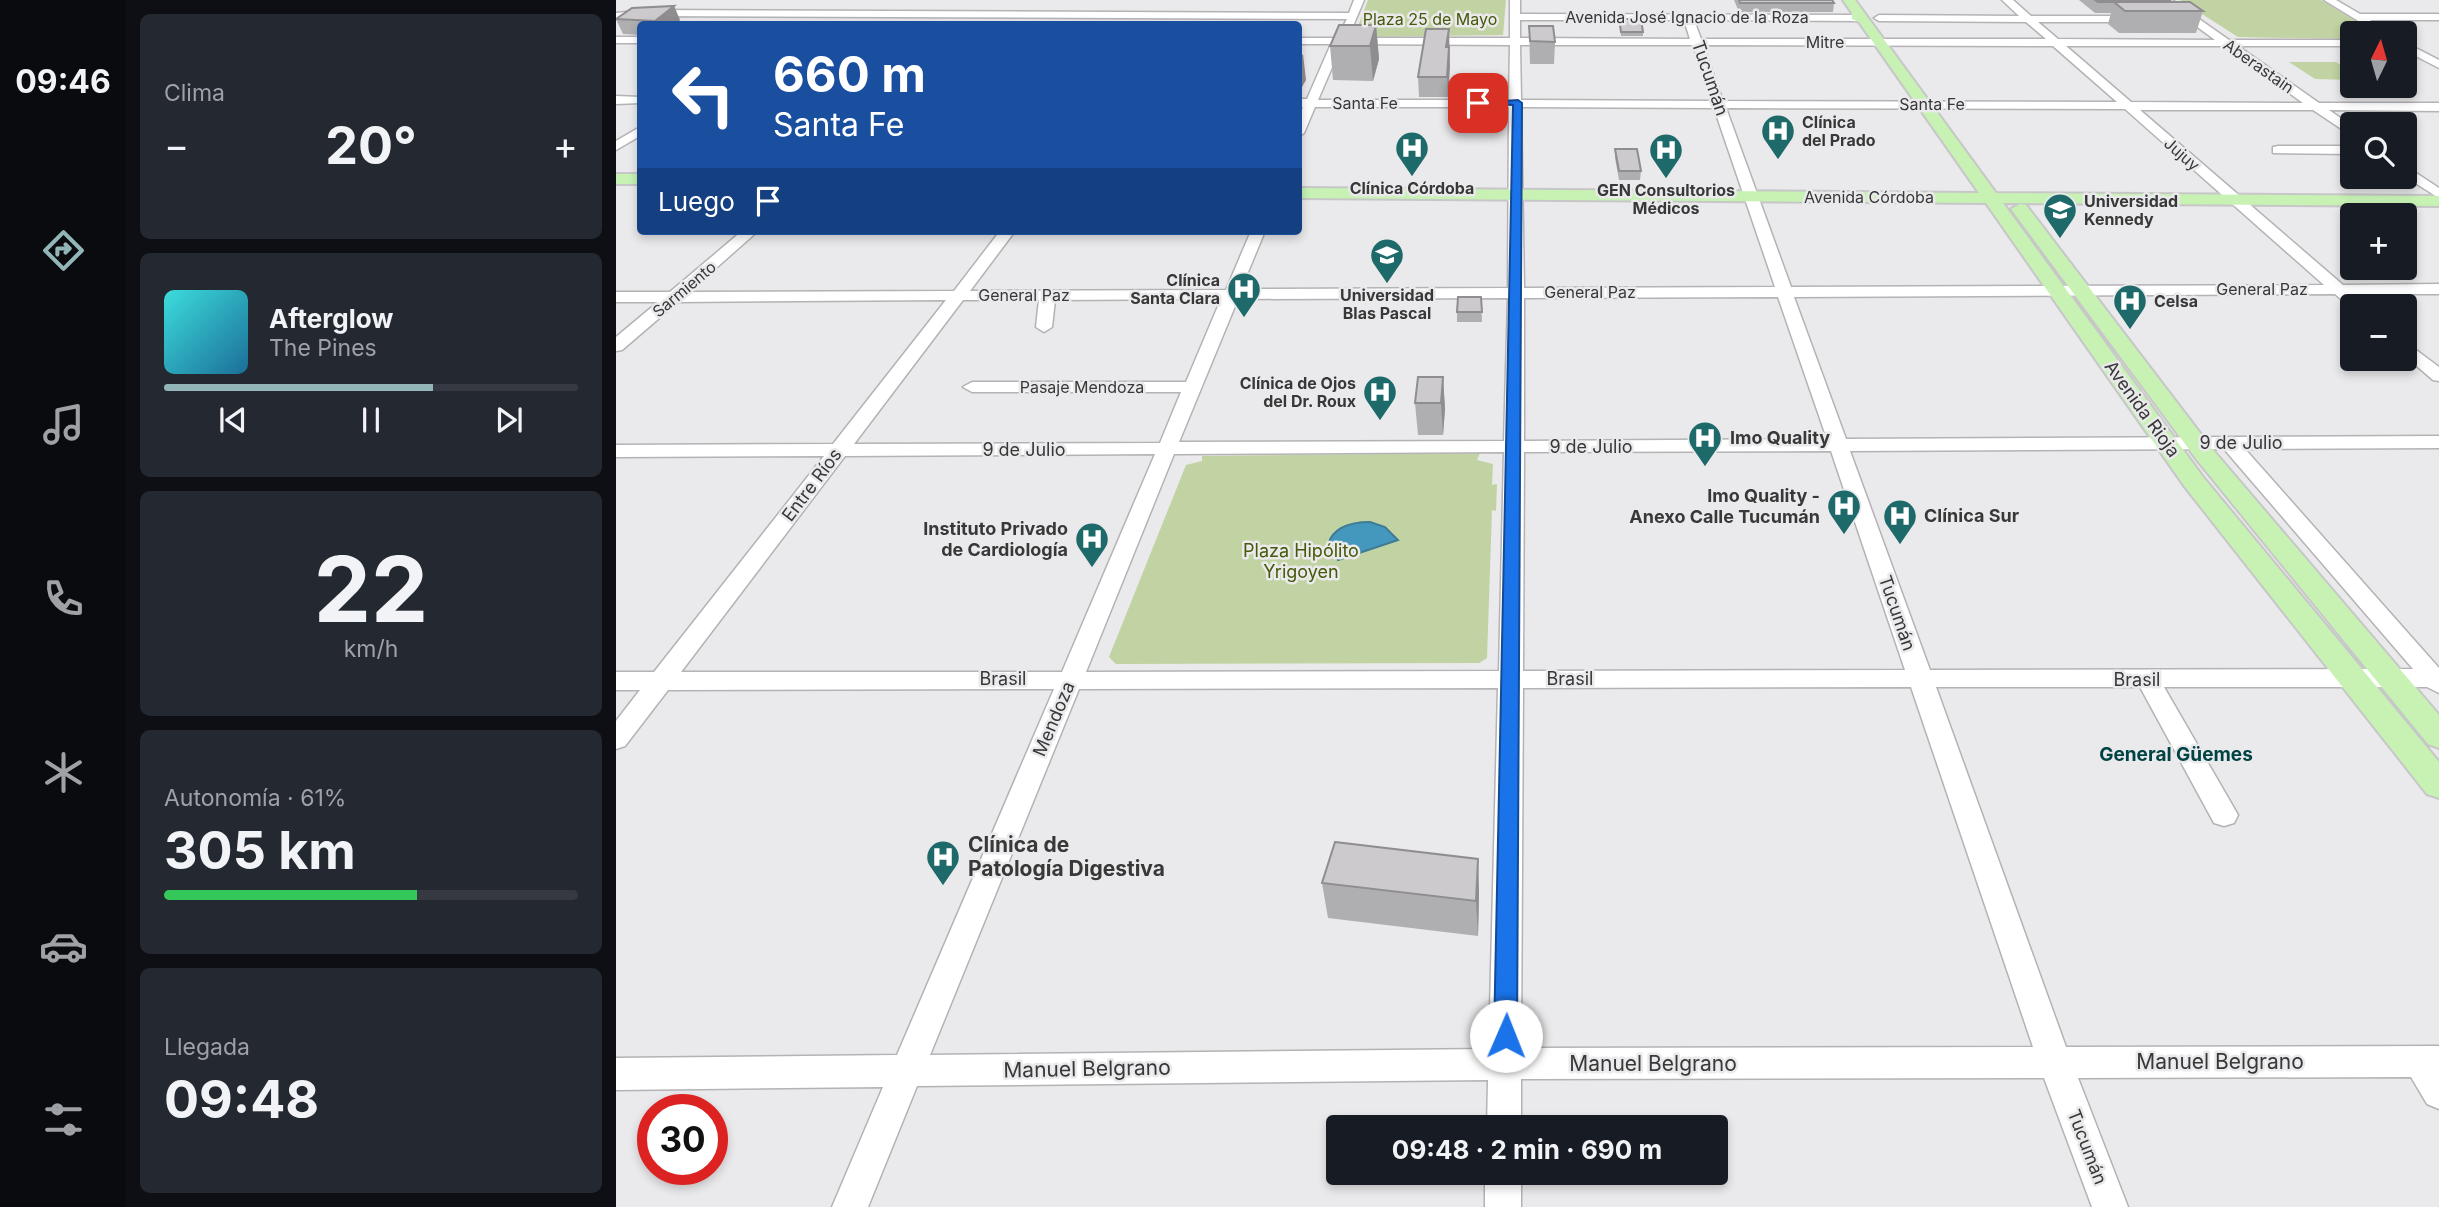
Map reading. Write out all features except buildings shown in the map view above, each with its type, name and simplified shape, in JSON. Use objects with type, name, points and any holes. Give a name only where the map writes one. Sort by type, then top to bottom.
[{"type":"main road","name":"Avenida Rioja","points":[[1849,0],[1896,43],[1942,104],[1997,188],[2056,290],[2167,443],[2284,594],[2439,785]]},
{"type":"main road","name":"Avenida Rioja","points":[[1864,0],[1879,43],[1923,104],[2082,290],[2245,504],[2427,699]]},
{"type":"main road","points":[[616,179],[637,179]]},
{"type":"main road","name":"Avenida Córdoba","points":[[1302,184],[1516,190]]},
{"type":"main road","points":[[616,187],[637,187]]},
{"type":"main road","name":"Avenida Córdoba","points":[[1302,192],[1750,192],[1997,188],[2230,195],[2438,195]]},
{"type":"main road","points":[[2167,443],[2185,450],[2217,487],[2245,504]]},
{"type":"main road","points":[[2284,594],[2324,620],[2364,664],[2427,699],[2412,732],[2411,750]]},
{"type":"street","points":[[628,16],[657,0]]},
{"type":"street","points":[[628,16],[673,0]]},
{"type":"street","points":[[815,21],[849,0]]},
{"type":"street","points":[[1000,21],[1025,0]]},
{"type":"street","points":[[1173,20],[1188,0]]},
{"type":"street","points":[[1305,103],[1340,41],[1359,0]]},
{"type":"street","points":[[1504,1115],[1516,292],[1516,0]]},
{"type":"street","name":"Tucumán","points":[[1682,0],[2055,1062],[2110,1207]]},
{"type":"street","name":"Jujuy","points":[[2007,0],[2344,294]]},
{"type":"street","name":"Aberastain","points":[[2166,0],[2340,123]]},
{"type":"street","points":[[2329,0],[2365,21]]},
{"type":"street","points":[[628,16],[1007,15],[1173,20],[1353,16]]},
{"type":"street","name":"Avenida José Ignacio de la Roza","points":[[1515,17],[2190,17]]},
{"type":"street","points":[[2358,17],[2439,17]]},
{"type":"street","points":[[616,40],[637,40]]},
{"type":"street","name":"Mitre","points":[[1302,41],[2340,43]]},
{"type":"street","points":[[2417,43],[2427,43]]},
{"type":"street","points":[[2417,52],[2439,65]]},
{"type":"street","points":[[616,100],[637,100]]},
{"type":"street","name":"Santa Fe","points":[[1305,103],[2439,107]]},
{"type":"street","points":[[616,146],[637,133]]},
{"type":"street","points":[[2278,150],[2340,150]]},
{"type":"street","points":[[2417,179],[2438,195]]},
{"type":"street","name":"Sarmiento","points":[[616,346],[746,235]]},
{"type":"street","name":"Entre Ríos","points":[[616,739],[1005,235]]},
{"type":"street","name":"Mendoza","points":[[850,1207],[1256,235]]},
{"type":"street","name":"General Paz","points":[[616,297],[2439,289]]},
{"type":"street","points":[[1044,327],[1048,295]]},
{"type":"street","points":[[2417,357],[2439,376]]},
{"type":"street","name":"Pasaje Mendoza","points":[[972,387],[1192,387]]},
{"type":"street","name":"9 de Julio","points":[[616,451],[2439,442]]},
{"type":"street","points":[[2229,443],[2427,699]]},
{"type":"street","name":"Brasil","points":[[616,681],[2353,679],[2427,699]]},
{"type":"street","points":[[2148,680],[2224,815]]},
{"type":"street","points":[[2430,1061],[2439,1093]]},
{"type":"street","name":"Manuel Belgrano","points":[[616,1074],[1505,1064],[2430,1061]]},
{"type":"street","points":[[1503,1185],[1503,1207]]},
{"type":"green space","name":"Plaza 25 de Mayo","points":[[1368,0],[1506,0],[1503,35],[1362,37],[1355,34]]},
{"type":"green space","points":[[2180,0],[2321,0],[2355,21],[2340,21],[2340,39],[2238,37]]},
{"type":"green space","points":[[2289,62],[2336,62],[2340,64],[2340,80],[2315,79]]},
{"type":"green space","name":"Plaza Hipólito Yrigoyen","points":[[1480,453],[1477,460],[1493,464],[1492,485],[1497,484],[1496,511],[1492,510],[1487,658],[1479,663],[1116,664],[1109,657],[1186,465],[1202,461],[1202,456]]},
{"type":"water","points":[[1370,522],[1385,527],[1398,540],[1338,560],[1328,544],[1335,533],[1351,524]]},
{"type":"place","name":"Clínica del Prado","points":[[1778,161]]},
{"type":"place","name":"Clínica Córdoba","points":[[1412,178]]},
{"type":"place","name":"GEN Consultorios Médicos","points":[[1666,180]]},
{"type":"place","name":"Universidad Kennedy","points":[[2060,240]]},
{"type":"place","name":"Universidad Blas Pascal","points":[[1387,285]]},
{"type":"place","name":"Clínica Santa Clara","points":[[1244,319]]},
{"type":"place","name":"Celsa","points":[[2130,331]]},
{"type":"place","name":"Clínica de Ojos del Dr. Roux","points":[[1380,422]]},
{"type":"place","name":"Imo Quality","points":[[1705,468]]},
{"type":"place","name":"Imo Quality - Anexo Calle Tucumán","points":[[1844,536]]},
{"type":"place","name":"Clínica Sur","points":[[1900,546]]},
{"type":"place","name":"Instituto Privado de Cardiología","points":[[1092,569]]},
{"type":"place","name":"Clínica de Patología Digestiva","points":[[943,887]]},
{"type":"district","name":"General Güemes","points":[[2176,754]]},
{"type":"route","points":[[1478,103],[1518,103],[1506,1036]]}]
